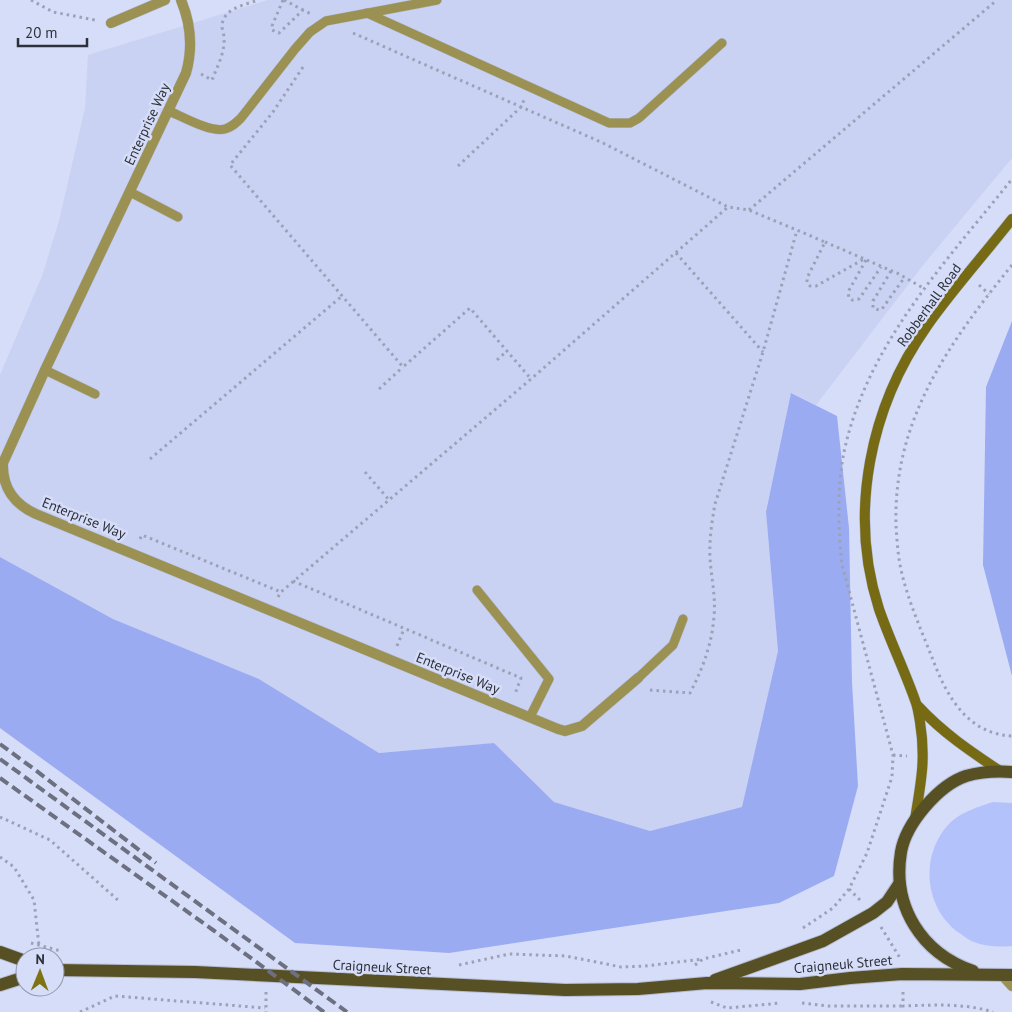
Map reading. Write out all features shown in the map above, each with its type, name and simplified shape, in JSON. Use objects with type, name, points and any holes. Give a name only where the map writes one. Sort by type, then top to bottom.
[{"type":"main road","name":"Craigneuk Street","points":[[982,974],[943,957],[928,944],[908,916],[899,884],[902,850],[915,819],[937,793],[966,776],[1006,772]]},
{"type":"main road","name":"Craigneuk Street","points":[[707,983],[823,941],[887,902],[899,884]]},
{"type":"main road","points":[[0,952],[15,957]]},
{"type":"main road","name":"Craigneuk Street","points":[[65,970],[195,972],[565,990],[638,989],[707,983],[800,984],[902,974],[1008,975]]},
{"type":"main road","points":[[0,985],[15,980]]},
{"type":"street","points":[[110,23],[165,0]]},
{"type":"street","name":"Enterprise Way","points":[[181,0],[191,37],[191,57],[188,68],[3,463],[2,475],[7,489],[23,508],[558,729],[565,731],[582,726],[638,678]]},
{"type":"street","name":"Robberhall Road","points":[[915,819],[923,771],[923,743],[917,705],[886,630],[873,589],[865,520],[867,474],[872,447],[888,396],[910,354],[927,326],[1012,219]]},
{"type":"street","name":"Robberhall Road","points":[[917,705],[934,724],[955,741],[1006,772]]},
{"type":"street","points":[[1008,975],[1012,986]]},
{"type":"lane","points":[[169,111],[211,128],[222,130],[232,126],[241,118],[310,32],[326,21],[437,0]]},
{"type":"lane","points":[[366,13],[609,123],[630,123],[639,118],[722,43]]},
{"type":"lane","points":[[130,192],[178,217]]},
{"type":"lane","points":[[45,370],[95,394]]},
{"type":"lane","points":[[477,590],[549,679],[530,717]]},
{"type":"lane","points":[[638,678],[673,644],[683,620]]},
{"type":"path","points":[[31,0],[53,12],[110,23]]},
{"type":"path","points":[[188,68],[212,80],[222,56],[224,39],[222,26],[224,19],[233,9],[258,0]]},
{"type":"path","points":[[303,10],[279,33],[272,30],[283,0],[326,21]]},
{"type":"path","points":[[749,210],[997,0]]},
{"type":"path","points":[[345,34],[352,33],[604,143],[728,207],[749,210],[891,271],[925,289]]},
{"type":"path","points":[[308,61],[272,112],[230,165],[403,367]]},
{"type":"path","points":[[458,166],[521,107],[530,88]]},
{"type":"path","points":[[270,610],[281,592],[293,581],[531,379],[728,207]]},
{"type":"path","points":[[638,678],[647,690],[690,693],[709,651],[714,615],[710,556],[711,526],[715,504],[797,230]]},
{"type":"path","points":[[825,242],[807,278],[807,283],[810,286],[816,286],[865,260]]},
{"type":"path","points":[[676,253],[762,352]]},
{"type":"path","points":[[865,260],[848,292],[849,298],[852,300],[859,299],[882,267]]},
{"type":"path","points":[[1012,265],[966,323],[918,404],[903,450],[898,474],[896,508],[897,538],[902,574],[918,621],[947,691],[960,711],[972,722],[988,730],[1012,736]]},
{"type":"path","points":[[891,271],[873,301],[873,308],[875,310],[882,309],[904,278]]},
{"type":"path","points":[[150,459],[342,296]]},
{"type":"path","points":[[379,389],[470,308],[531,379]]},
{"type":"path","points":[[497,360],[507,351]]},
{"type":"path","points":[[365,472],[389,500]]},
{"type":"path","points":[[134,553],[142,535],[281,592]]},
{"type":"path","points":[[293,581],[521,678],[510,709]]},
{"type":"path","points":[[802,928],[833,908],[849,889],[867,852],[892,777],[893,756]]},
{"type":"path","points":[[0,817],[50,840],[119,901]]},
{"type":"path","points":[[0,858],[14,867],[34,900],[40,947]]},
{"type":"path","points":[[22,941],[70,951]]},
{"type":"path","points":[[452,967],[509,954],[566,956],[621,967],[645,966],[704,959],[750,947]]},
{"type":"path","points":[[665,987],[704,959]]},
{"type":"path","points":[[80,1012],[115,996],[265,1008]]},
{"type":"shaded area","points":[[268,0],[1012,0],[1012,158],[924,264],[816,405],[792,393],[766,512],[778,651],[743,807],[650,831],[554,802],[494,743],[379,753],[259,679],[113,619],[0,557],[0,375],[42,276],[59,221],[85,108],[88,55]]},
{"type":"shaded area","points":[[1012,321],[1012,676],[983,565],[986,387]]},
{"type":"shaded area","points":[[791,393],[837,416],[849,528],[852,682],[858,786],[834,876],[779,903],[449,953],[295,943],[0,728],[0,557],[113,619],[259,679],[379,753],[494,743],[554,802],[650,831],[742,807],[778,651],[766,512]]},
{"type":"shaded area","points":[[993,802],[1012,803],[1012,946],[984,945],[971,941],[961,934],[949,924],[939,911],[933,896],[930,880],[930,864],[941,834],[952,821],[961,815]]},
{"type":"railway","points":[[0,744],[156,863]]},
{"type":"railway","points":[[0,759],[347,1012]]},
{"type":"railway","points":[[0,778],[324,1012]]}]
